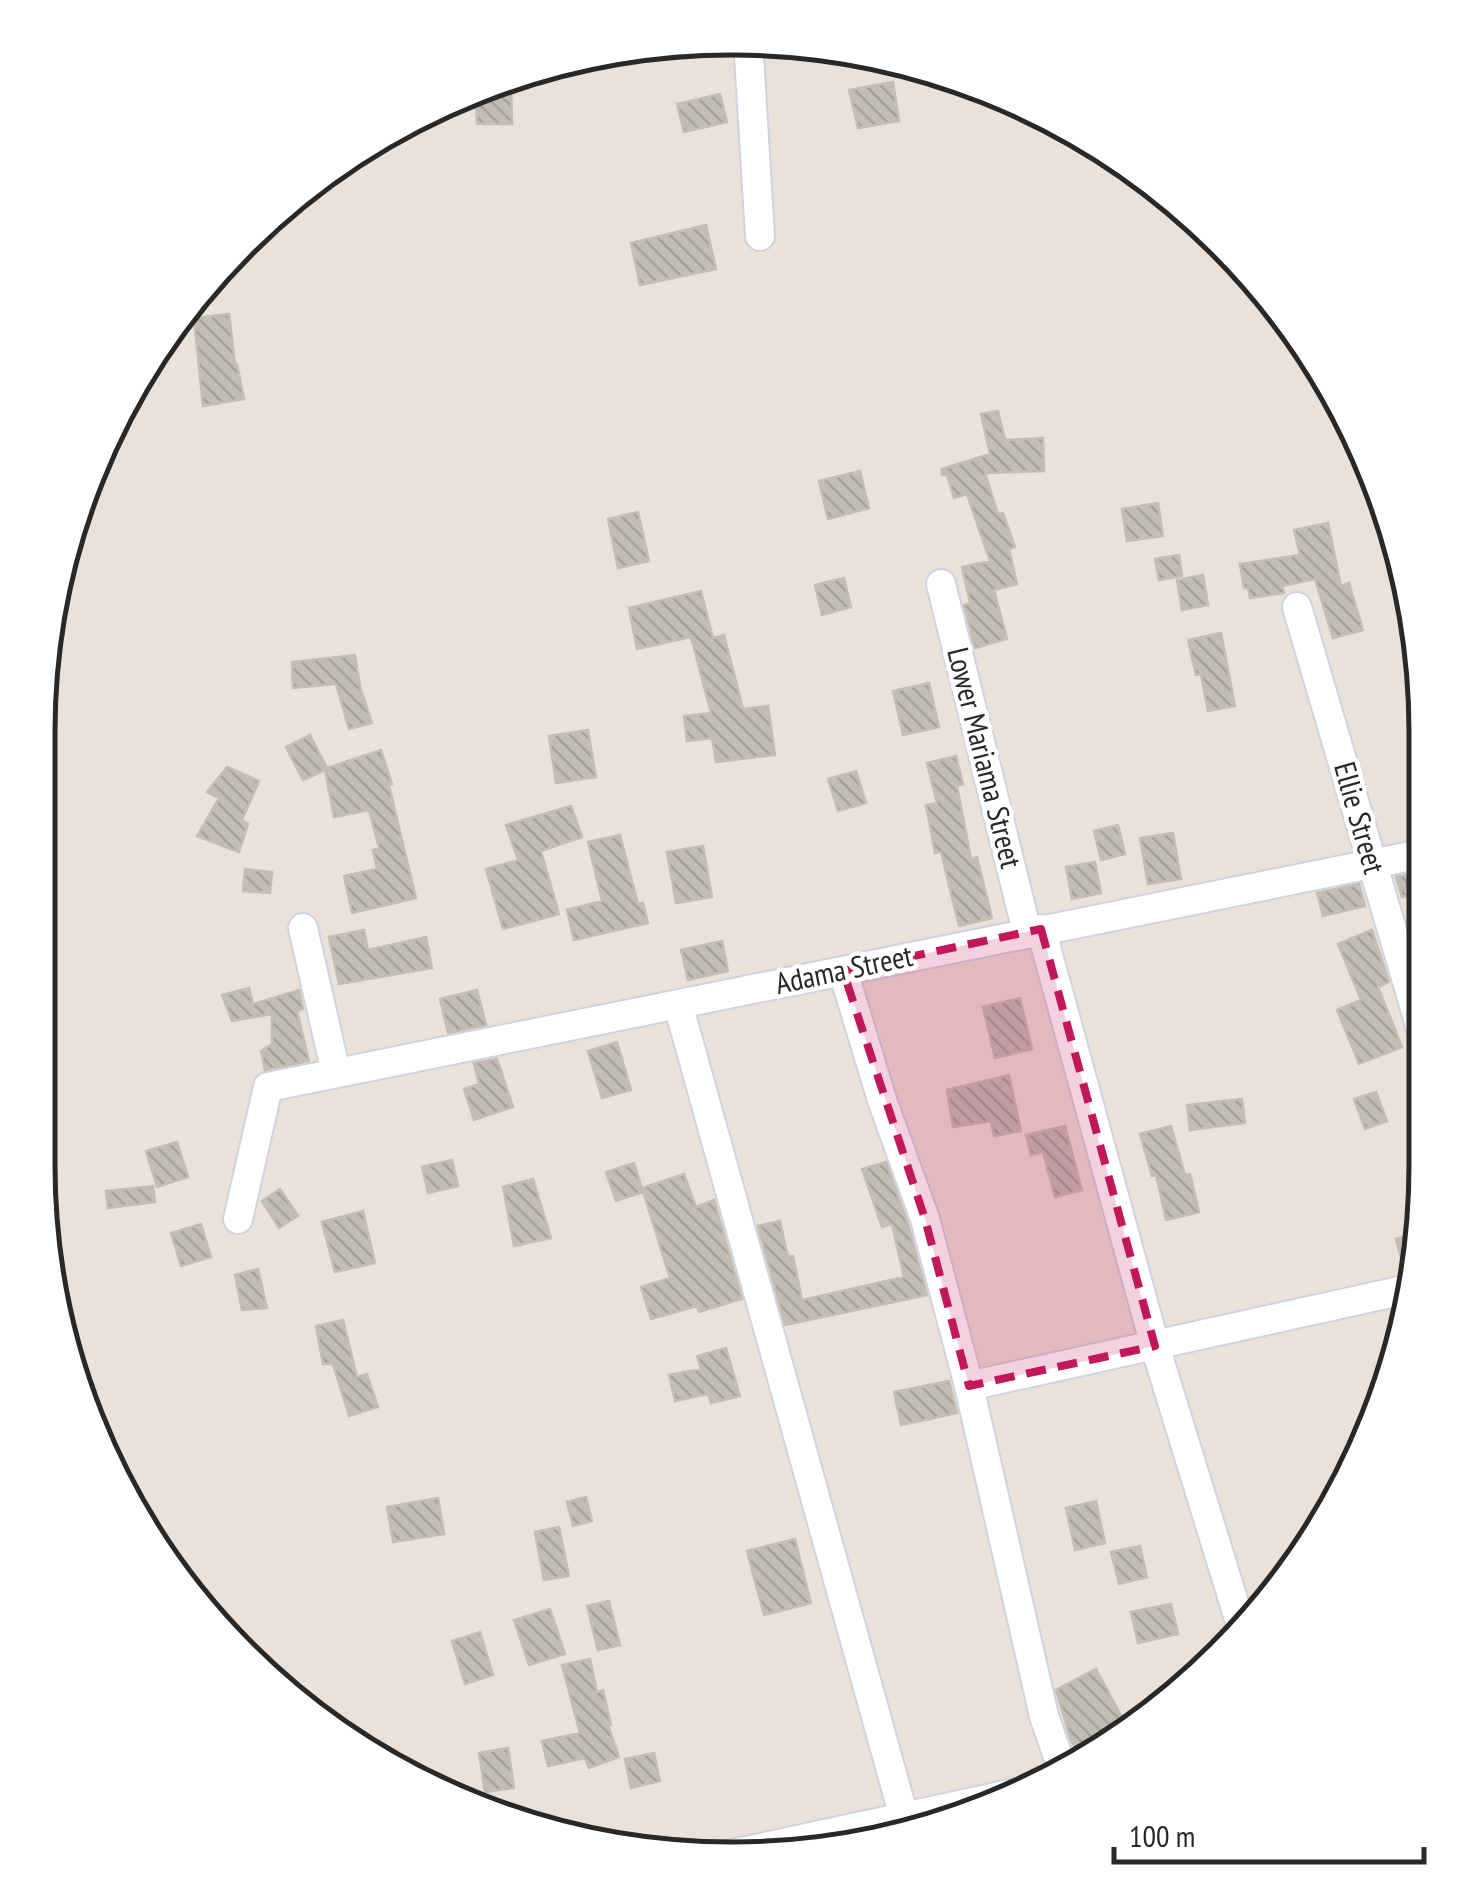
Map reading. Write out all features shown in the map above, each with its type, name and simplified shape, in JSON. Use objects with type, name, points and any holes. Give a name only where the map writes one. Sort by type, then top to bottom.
[{"type":"street","points":[[749,55],[760,236]]},
{"type":"street","name":"Lower Mariama Street","points":[[941,584],[1034,930],[1238,1615]]},
{"type":"street","name":"Ellie Street","points":[[1297,607],[1409,991]]},
{"type":"street","name":"Adama Street","points":[[238,1219],[268,1087],[1409,856]]},
{"type":"street","points":[[302,928],[336,1073]]},
{"type":"street","points":[[843,971],[882,1100],[926,1219],[969,1386],[1044,1716],[1059,1757]]},
{"type":"street","points":[[678,1004],[904,1817]]},
{"type":"street","points":[[969,1386],[1397,1292]]},
{"type":"street","points":[[854,1831],[939,1809]]},
{"type":"highlighted area","points":[[1041,929],[1155,1346],[969,1386],[925,1219],[843,971]]},
{"type":"building","points":[[893,82],[899,121],[858,128],[849,90]]},
{"type":"building","points":[[511,92],[512,124],[477,124],[477,106]]},
{"type":"building","points":[[720,94],[727,122],[684,132],[677,104]]},
{"type":"building","points":[[706,225],[716,269],[640,285],[631,243]]},
{"type":"building","points":[[229,314],[244,399],[203,406],[197,318]]},
{"type":"building","points":[[998,411],[1005,440],[1043,438],[1044,471],[985,473],[998,514],[1003,513],[1015,547],[1009,549],[1017,584],[994,590],[1007,639],[975,648],[964,605],[970,603],[962,567],[990,561],[967,494],[954,498],[942,469],[990,454],[981,414]]},
{"type":"building","points":[[860,471],[869,508],[828,519],[819,481]]},
{"type":"building","points":[[1158,503],[1163,536],[1127,541],[1122,509]]},
{"type":"building","points":[[638,512],[649,561],[618,568],[608,519]]},
{"type":"building","points":[[1328,523],[1341,586],[1349,583],[1363,630],[1333,638],[1315,579],[1282,586],[1284,593],[1250,598],[1240,564],[1300,555],[1294,530]]},
{"type":"building","points":[[1179,555],[1182,576],[1159,580],[1155,559]]},
{"type":"building","points":[[1203,575],[1208,605],[1182,610],[1177,580]]},
{"type":"building","points":[[844,578],[851,607],[822,615],[815,585]]},
{"type":"building","points":[[701,591],[713,638],[724,635],[743,709],[768,706],[775,755],[716,762],[712,738],[687,741],[684,716],[711,713],[691,637],[637,649],[629,608]]},
{"type":"building","points":[[1221,633],[1235,706],[1208,711],[1201,674],[1196,675],[1188,640]]},
{"type":"building","points":[[355,655],[372,723],[349,729],[336,684],[293,688],[292,662]]},
{"type":"building","points":[[929,683],[939,727],[903,735],[893,691]]},
{"type":"building","points":[[588,730],[596,777],[556,783],[549,736]]},
{"type":"building","points":[[310,735],[327,768],[381,750],[416,898],[352,913],[344,876],[377,869],[373,850],[379,848],[369,810],[334,817],[325,770],[303,780],[286,747]]},
{"type":"building","points":[[956,756],[963,784],[957,786],[971,859],[977,857],[992,918],[959,926],[941,852],[935,853],[926,805],[937,803],[927,763]]},
{"type":"building","points":[[227,767],[259,781],[242,820],[248,824],[239,852],[197,836],[219,798],[207,792]]},
{"type":"building","points":[[856,771],[866,803],[838,811],[828,779]]},
{"type":"building","points":[[571,806],[582,837],[541,851],[559,914],[503,929],[486,869],[518,860],[506,825]]},
{"type":"building","points":[[1118,825],[1125,854],[1101,860],[1094,831]]},
{"type":"building","points":[[1173,833],[1181,879],[1148,884],[1140,838]]},
{"type":"building","points":[[620,835],[638,904],[643,903],[648,923],[574,940],[567,910],[602,901],[588,842]]},
{"type":"building","points":[[703,846],[712,897],[676,903],[667,852]]},
{"type":"building","points":[[1095,862],[1101,893],[1072,899],[1066,867]]},
{"type":"building","points":[[245,869],[272,872],[270,893],[243,891]]},
{"type":"building","points":[[1409,874],[1409,895],[1402,897],[1396,877]]},
{"type":"building","points":[[1359,884],[1365,906],[1323,916],[1317,893]]},
{"type":"building","points":[[364,930],[368,950],[426,937],[432,968],[339,984],[329,937]]},
{"type":"building","points":[[1372,930],[1389,982],[1378,987],[1402,1047],[1359,1064],[1337,1010],[1361,1000],[1338,944]]},
{"type":"building","points":[[722,941],[728,971],[688,980],[681,950]]},
{"type":"building","points":[[249,988],[253,1004],[299,990],[303,1009],[297,1011],[309,1061],[265,1070],[261,1051],[272,1044],[272,1014],[232,1021],[222,995]]},
{"type":"building","points":[[477,990],[486,1025],[448,1033],[440,999]]},
{"type":"building","points":[[1020,998],[1032,1049],[995,1058],[983,1007]]},
{"type":"building","points":[[617,1042],[631,1090],[602,1098],[588,1051]]},
{"type":"building","points":[[497,1059],[513,1107],[474,1120],[464,1089],[479,1084],[474,1063]]},
{"type":"building","points":[[1009,1075],[1021,1131],[994,1136],[991,1121],[953,1127],[947,1090]]},
{"type":"building","points":[[1376,1092],[1387,1121],[1365,1129],[1354,1099]]},
{"type":"building","points":[[1242,1099],[1245,1123],[1190,1130],[1187,1105]]},
{"type":"building","points":[[1065,1126],[1082,1190],[1055,1197],[1043,1152],[1031,1155],[1026,1135]]},
{"type":"building","points":[[1171,1126],[1185,1175],[1190,1174],[1199,1212],[1166,1220],[1156,1175],[1152,1176],[1140,1134]]},
{"type":"building","points":[[177,1142],[188,1177],[157,1187],[146,1151]]},
{"type":"building","points":[[452,1160],[458,1186],[428,1193],[422,1167]]},
{"type":"building","points":[[886,1162],[927,1295],[785,1325],[758,1226],[780,1221],[788,1257],[793,1256],[802,1300],[904,1277],[892,1224],[882,1227],[862,1169]]},
{"type":"building","points":[[634,1163],[643,1192],[616,1201],[606,1172]]},
{"type":"building","points":[[684,1174],[696,1207],[714,1200],[742,1299],[699,1312],[697,1306],[651,1319],[641,1287],[670,1278],[642,1188]]},
{"type":"building","points":[[533,1179],[551,1238],[514,1246],[503,1187]]},
{"type":"building","points":[[153,1186],[155,1202],[108,1208],[106,1191]]},
{"type":"building","points":[[280,1189],[298,1216],[279,1228],[262,1201]]},
{"type":"building","points":[[363,1211],[375,1263],[335,1272],[322,1222]]},
{"type":"building","points":[[201,1224],[211,1257],[181,1266],[171,1233]]},
{"type":"building","points":[[1405,1236],[1402,1260],[1396,1239]]},
{"type":"building","points":[[258,1269],[267,1308],[242,1310],[235,1275]]},
{"type":"building","points":[[343,1320],[357,1377],[367,1374],[378,1407],[349,1416],[333,1364],[323,1364],[316,1326]]},
{"type":"building","points":[[726,1348],[740,1396],[711,1403],[708,1394],[675,1401],[669,1375],[701,1369],[697,1356]]},
{"type":"building","points":[[949,1381],[957,1413],[901,1425],[894,1392]]},
{"type":"building","points":[[586,1497],[592,1521],[573,1526],[567,1502]]},
{"type":"building","points":[[438,1498],[444,1534],[393,1542],[387,1507]]},
{"type":"building","points":[[1096,1501],[1105,1543],[1075,1550],[1066,1508]]},
{"type":"building","points":[[559,1527],[569,1576],[544,1580],[535,1532]]},
{"type":"building","points":[[795,1539],[811,1603],[764,1615],[747,1551]]},
{"type":"building","points":[[1140,1546],[1147,1577],[1119,1584],[1111,1552]]},
{"type":"building","points":[[609,1601],[620,1645],[598,1650],[587,1606]]},
{"type":"building","points":[[1171,1604],[1178,1634],[1138,1643],[1131,1612]]},
{"type":"building","points":[[550,1609],[565,1654],[529,1665],[514,1620]]},
{"type":"building","points":[[480,1632],[493,1675],[465,1684],[452,1641]]},
{"type":"building","points":[[590,1659],[597,1692],[603,1690],[608,1725],[619,1757],[589,1768],[585,1758],[548,1766],[542,1741],[580,1733],[562,1665]]},
{"type":"building","points":[[1096,1669],[1122,1718],[1075,1748],[1056,1690]]},
{"type":"building","points":[[508,1748],[514,1788],[485,1792],[479,1753]]},
{"type":"building","points":[[654,1753],[660,1781],[631,1788],[625,1759]]}]
